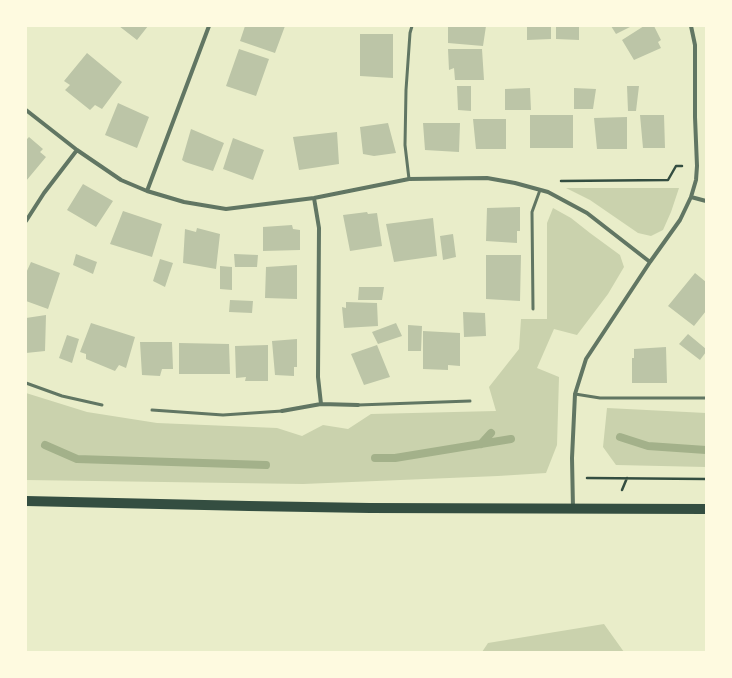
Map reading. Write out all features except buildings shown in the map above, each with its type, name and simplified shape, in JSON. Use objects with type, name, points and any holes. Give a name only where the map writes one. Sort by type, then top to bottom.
[{"type":"main road","points":[[26,501],[370,508],[706,509]]},
{"type":"street","points":[[147,191],[209,26]]},
{"type":"street","points":[[573,508],[572,458],[575,394],[586,358],[680,220],[691,197],[696,180],[695,45],[691,26]]},
{"type":"street","points":[[26,110],[77,150],[120,180],[147,191],[184,202],[226,209],[314,198],[409,180],[487,178],[515,183],[548,192],[587,213],[650,262]]},
{"type":"street","points":[[26,221],[44,193],[77,150]]},
{"type":"street","points":[[691,197],[706,201]]},
{"type":"street","points":[[314,198],[319,228],[318,377],[321,404]]},
{"type":"street","points":[[282,411],[321,404],[358,405]]},
{"type":"lane","points":[[409,180],[405,145],[406,90],[410,33],[412,26]]},
{"type":"lane","points":[[533,309],[532,212],[540,190]]},
{"type":"lane","points":[[26,383],[62,396],[102,405]]},
{"type":"lane","points":[[575,394],[600,398],[706,398]]},
{"type":"lane","points":[[358,405],[470,401]]},
{"type":"lane","points":[[152,410],[223,415],[282,411]]},
{"type":"path","points":[[548,192],[553,181],[668,180],[676,166],[697,166]]},
{"type":"path","points":[[572,478],[706,478]]},
{"type":"green space","points":[[566,188],[679,188],[663,230],[651,236],[638,233],[590,200]]},
{"type":"green space","points":[[553,208],[571,218],[620,255],[624,267],[608,294],[577,335],[554,329],[537,368],[559,377],[557,445],[546,473],[303,484],[26,480],[26,393],[87,412],[157,423],[277,428],[302,436],[323,425],[348,429],[371,414],[496,411],[489,387],[519,349],[521,319],[547,319],[547,223]]},
{"type":"green space","points":[[607,408],[706,413],[706,467],[616,465],[603,447]]},
{"type":"green space","points":[[604,624],[624,652],[482,652],[488,643]]},
{"type":"waterway","points":[[481,444],[491,433]]},
{"type":"waterway","points":[[620,437],[648,446],[706,450]]},
{"type":"waterway","points":[[375,458],[395,458],[511,439]]},
{"type":"waterway","points":[[45,445],[77,459],[266,465]]}]
